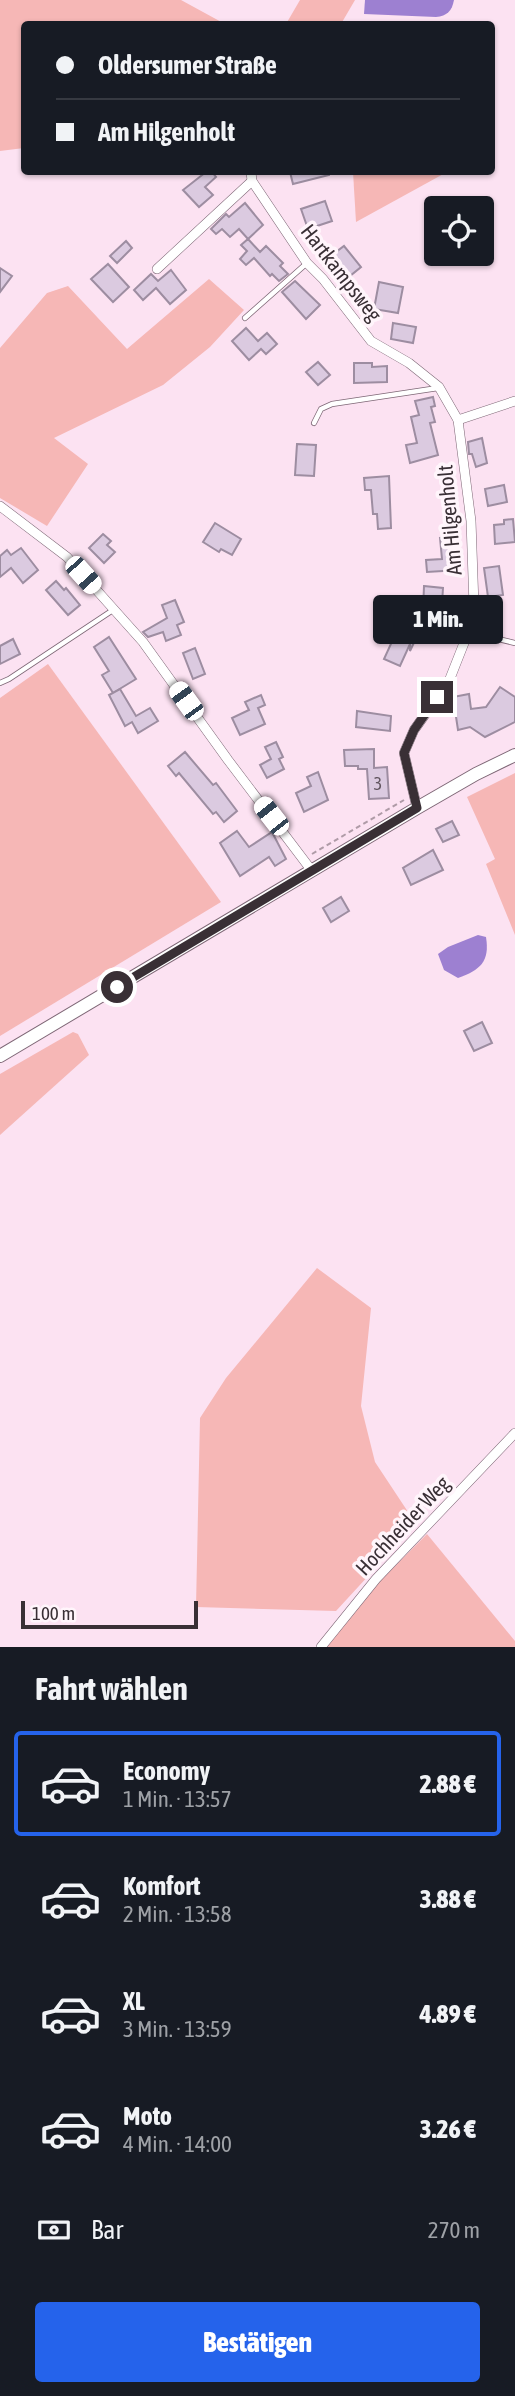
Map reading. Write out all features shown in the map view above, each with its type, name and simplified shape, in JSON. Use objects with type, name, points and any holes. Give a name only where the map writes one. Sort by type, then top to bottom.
[{"type":"main road","points":[[0,1056],[417,808],[515,755]]},
{"type":"street","name":"Hartkampsweg","points":[[156,269],[251,176],[307,263],[323,279],[371,341],[409,363],[439,387],[457,420]]},
{"type":"street","points":[[457,420],[515,401]]},
{"type":"street","name":"Am Hilgenholt","points":[[417,808],[404,753],[414,730],[449,681],[468,632],[474,606],[471,521],[457,420]]},
{"type":"street","points":[[0,506],[67,557],[143,642],[312,871]]},
{"type":"street","name":"Hochheider Weg","points":[[321,1647],[376,1579],[515,1433]]},
{"type":"lane","points":[[245,318],[307,263]]},
{"type":"lane","points":[[314,423],[321,408],[332,404],[439,387]]},
{"type":"lane","points":[[0,682],[9,679],[114,610]]},
{"type":"lane","points":[[468,632],[515,643]]},
{"type":"path","points":[[304,859],[414,794]]},
{"type":"shaded area","points":[[0,0],[181,0],[220,21],[21,21],[21,148],[0,151]]},
{"type":"shaded area","points":[[300,0],[355,0],[343,21],[288,21]]},
{"type":"shaded area","points":[[365,0],[454,0],[448,12],[436,17],[364,14]]},
{"type":"shaded area","points":[[353,175],[442,175],[356,222]]},
{"type":"shaded area","points":[[209,279],[244,310],[210,347],[163,385],[54,438],[88,464],[47,526],[0,498],[0,348],[47,293],[68,286],[127,349]]},
{"type":"shaded area","points":[[48,664],[221,902],[0,1036],[0,698]]},
{"type":"shaded area","points":[[515,773],[515,935],[486,864],[495,859],[467,797]]},
{"type":"shaded area","points":[[478,935],[486,937],[486,953],[482,964],[458,978],[444,970],[438,954]]},
{"type":"shaded area","points":[[73,1032],[78,1034],[89,1055],[0,1135],[0,1074]]},
{"type":"shaded area","points":[[317,1268],[371,1308],[361,1406],[375,1462],[416,1524],[336,1611],[196,1607],[200,1418],[226,1378]]},
{"type":"shaded area","points":[[427,1534],[515,1641],[515,1647],[326,1647],[381,1580]]},
{"type":"building","points":[[202,175],[216,177],[205,187],[213,195],[199,207],[183,190]]},
{"type":"building","points":[[291,175],[329,175],[293,184]]},
{"type":"building","points":[[325,201],[332,221],[308,229],[301,209]]},
{"type":"building","points":[[245,203],[263,225],[248,239],[239,229],[230,237],[222,229],[216,234],[211,229],[226,214],[229,217]]},
{"type":"building","points":[[248,239],[260,252],[266,246],[283,263],[280,266],[288,274],[279,281],[272,274],[270,276],[254,258],[246,265],[240,259],[247,251],[241,245]]},
{"type":"building","points":[[126,241],[132,248],[117,263],[110,256]]},
{"type":"building","points":[[344,246],[361,267],[345,280],[328,258]]},
{"type":"building","points":[[108,264],[129,287],[113,302],[91,279]]},
{"type":"building","points":[[0,268],[12,276],[0,292]]},
{"type":"building","points":[[171,270],[186,290],[170,304],[156,288],[143,300],[134,290],[151,274],[158,281]]},
{"type":"building","points":[[295,281],[320,305],[306,319],[282,292]]},
{"type":"building","points":[[379,282],[403,287],[398,313],[374,309]]},
{"type":"building","points":[[393,323],[416,327],[413,343],[391,339]]},
{"type":"building","points":[[246,328],[258,341],[267,333],[277,344],[266,354],[261,349],[249,360],[232,341]]},
{"type":"building","points":[[318,362],[330,375],[318,385],[306,372]]},
{"type":"building","points":[[354,363],[372,363],[372,367],[387,366],[387,382],[354,383]]},
{"type":"building","points":[[433,397],[435,406],[431,407],[435,422],[430,423],[438,455],[410,463],[406,445],[417,443],[411,417],[419,415],[415,401]]},
{"type":"building","points":[[482,438],[487,463],[476,467],[472,454],[469,454],[468,442]]},
{"type":"building","points":[[297,444],[316,445],[314,476],[295,475]]},
{"type":"building","points":[[389,476],[391,528],[378,529],[377,514],[373,514],[371,490],[365,490],[364,478]]},
{"type":"building","points":[[504,485],[507,502],[488,506],[485,489]]},
{"type":"building","points":[[513,519],[515,542],[495,544],[494,525]]},
{"type":"building","points":[[215,523],[241,539],[232,555],[221,549],[219,552],[203,542]]},
{"type":"building","points":[[103,534],[111,541],[107,545],[115,552],[104,563],[89,548]]},
{"type":"building","points":[[451,537],[453,552],[457,551],[459,570],[427,572],[426,560],[442,559],[440,538]]},
{"type":"building","points":[[21,548],[38,570],[23,583],[11,568],[0,577],[0,556],[7,550],[11,555]]},
{"type":"building","points":[[499,566],[503,595],[488,597],[484,568]]},
{"type":"building","points":[[56,581],[64,590],[66,588],[80,605],[68,615],[46,590]]},
{"type":"building","points":[[424,586],[443,588],[438,633],[419,632],[400,666],[384,659],[395,635],[410,642],[411,612],[423,612]]},
{"type":"building","points":[[175,600],[184,622],[177,625],[181,635],[166,641],[163,632],[148,637],[143,632],[167,618],[162,605]]},
{"type":"building","points":[[109,637],[136,679],[113,693],[102,675],[109,671],[94,647]]},
{"type":"building","points":[[13,639],[20,654],[0,664],[0,646]]},
{"type":"building","points":[[195,648],[205,674],[193,679],[183,653]]},
{"type":"building","points":[[500,687],[515,697],[515,722],[485,737],[470,727],[458,730],[453,697],[469,694],[471,709],[486,707]]},
{"type":"building","points":[[120,689],[136,716],[150,708],[158,721],[138,733],[132,722],[125,726],[109,695]]},
{"type":"building","points":[[261,695],[265,705],[258,708],[265,724],[240,735],[232,718],[249,710],[245,702]]},
{"type":"building","points":[[357,711],[391,716],[390,731],[356,727]]},
{"type":"building","points":[[276,742],[283,757],[279,759],[284,769],[267,778],[260,765],[271,759],[265,747]]},
{"type":"building","points":[[374,749],[374,768],[387,767],[389,798],[369,799],[367,769],[345,766],[344,750]]},
{"type":"building","points":[[185,752],[213,785],[216,783],[237,811],[224,822],[216,812],[213,814],[179,773],[176,776],[168,766]]},
{"type":"building","points":[[318,772],[328,800],[304,812],[296,793],[311,786],[307,777]]},
{"type":"building","points":[[452,821],[459,835],[443,842],[436,829]]},
{"type":"building","points":[[237,831],[249,847],[272,832],[286,859],[275,866],[269,857],[240,876],[220,843]]},
{"type":"building","points":[[433,850],[443,870],[411,885],[403,868]]},
{"type":"building","points":[[341,897],[349,911],[331,922],[323,908]]},
{"type":"building","points":[[482,1022],[492,1043],[474,1051],[464,1031]]},
{"type":"route","points":[[117,987],[417,808],[404,753],[414,730],[437,697]]}]
